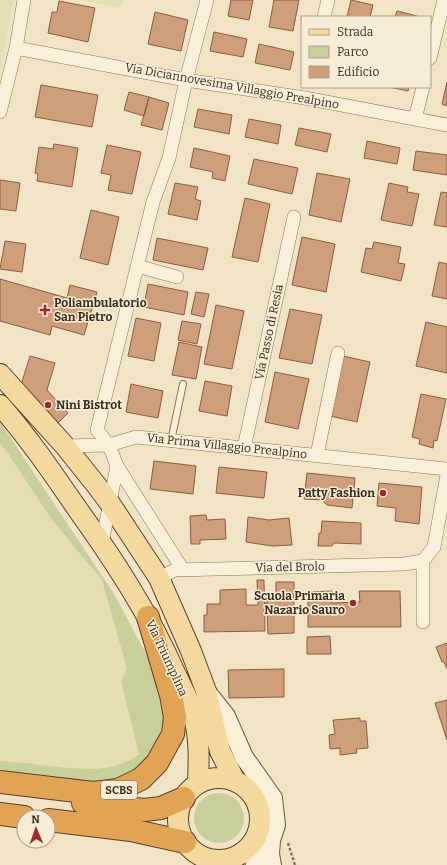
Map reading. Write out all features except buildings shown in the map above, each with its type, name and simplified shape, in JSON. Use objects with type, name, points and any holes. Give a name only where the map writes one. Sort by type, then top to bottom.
[{"type":"highway","name":"SCBS","points":[[0,782],[93,793],[118,790],[141,778],[157,764],[173,734],[175,717],[171,695],[148,617]]},
{"type":"highway","name":"SCBS","points":[[0,794],[144,810],[161,808],[191,790]]},
{"type":"highway","points":[[0,814],[16,816]]},
{"type":"highway","points":[[56,821],[132,830],[185,842]]},
{"type":"main road","name":"Via Triumplina","points":[[0,374],[65,446],[109,502],[159,578],[191,651],[206,691],[220,751],[235,780],[248,789],[257,801],[261,816],[259,832],[252,845]]},
{"type":"main road","name":"Via Triumplina","points":[[0,405],[20,428],[102,543],[148,617],[171,663],[192,711],[197,732],[199,754],[191,790],[178,812],[179,828],[185,842]]},
{"type":"main road","name":"Via Triumplina","points":[[206,691],[226,716],[244,757],[273,798],[276,825],[271,840],[270,854],[272,865]]},
{"type":"main road","points":[[191,790],[210,778],[223,777],[235,780]]},
{"type":"main road","points":[[185,842],[196,853],[213,862],[240,855],[252,845]]},
{"type":"main road","points":[[252,845],[255,865]]},
{"type":"street","points":[[0,112],[16,48],[24,0]]},
{"type":"street","points":[[183,570],[117,466],[109,445],[97,430],[153,202],[169,158],[186,80],[206,0]]},
{"type":"street","points":[[324,16],[328,0]]},
{"type":"street","points":[[431,54],[444,0]]},
{"type":"street","name":"Via Diciannovesima Villaggio Prealpino","points":[[16,48],[186,80],[306,93],[415,119],[447,125]]},
{"type":"street","points":[[415,119],[423,88]]},
{"type":"street","name":"Via Passo di Resia","points":[[244,448],[294,217]]},
{"type":"street","points":[[137,266],[177,278]]},
{"type":"street","name":"Via Prima Villaggio Prealpino","points":[[317,455],[338,353]]},
{"type":"street","name":"Via Prima Villaggio Prealpino","points":[[65,446],[109,445],[136,437],[447,469]]},
{"type":"street","points":[[102,543],[117,466]]},
{"type":"street","points":[[423,622],[424,561],[434,547],[447,475]]},
{"type":"street","name":"Via del Brolo","points":[[159,578],[175,570],[404,564],[424,561]]},
{"type":"lane","points":[[172,441],[183,384]]},
{"type":"shaded area","points":[[0,0],[14,0],[0,71]]},
{"type":"shaded area","points":[[81,0],[123,0],[122,6],[118,7]]},
{"type":"shaded area","points":[[0,443],[52,520],[102,580],[127,669],[121,681],[139,754],[124,763],[109,767],[79,769],[0,761]]},
{"type":"green space","points":[[0,422],[114,594],[152,665],[158,682],[164,718],[159,738],[140,768],[121,778],[91,786],[0,776],[0,761],[96,769],[118,765],[139,754],[121,681],[127,669],[102,580],[52,520],[0,443]]},
{"type":"green space","points":[[214,793],[224,793],[237,800],[244,813],[244,823],[237,836],[224,843],[214,843],[205,839],[198,832],[194,823],[194,813],[198,804],[205,797]]},
{"type":"place","name":"Poliambulatorio San Pietro","points":[[45,310]]},
{"type":"place","name":"Nini Bistrot","points":[[48,405]]},
{"type":"place","name":"Patty Fashion","points":[[383,493]]},
{"type":"place","name":"Scuola Primaria Nazario Sauro","points":[[353,603]]}]
